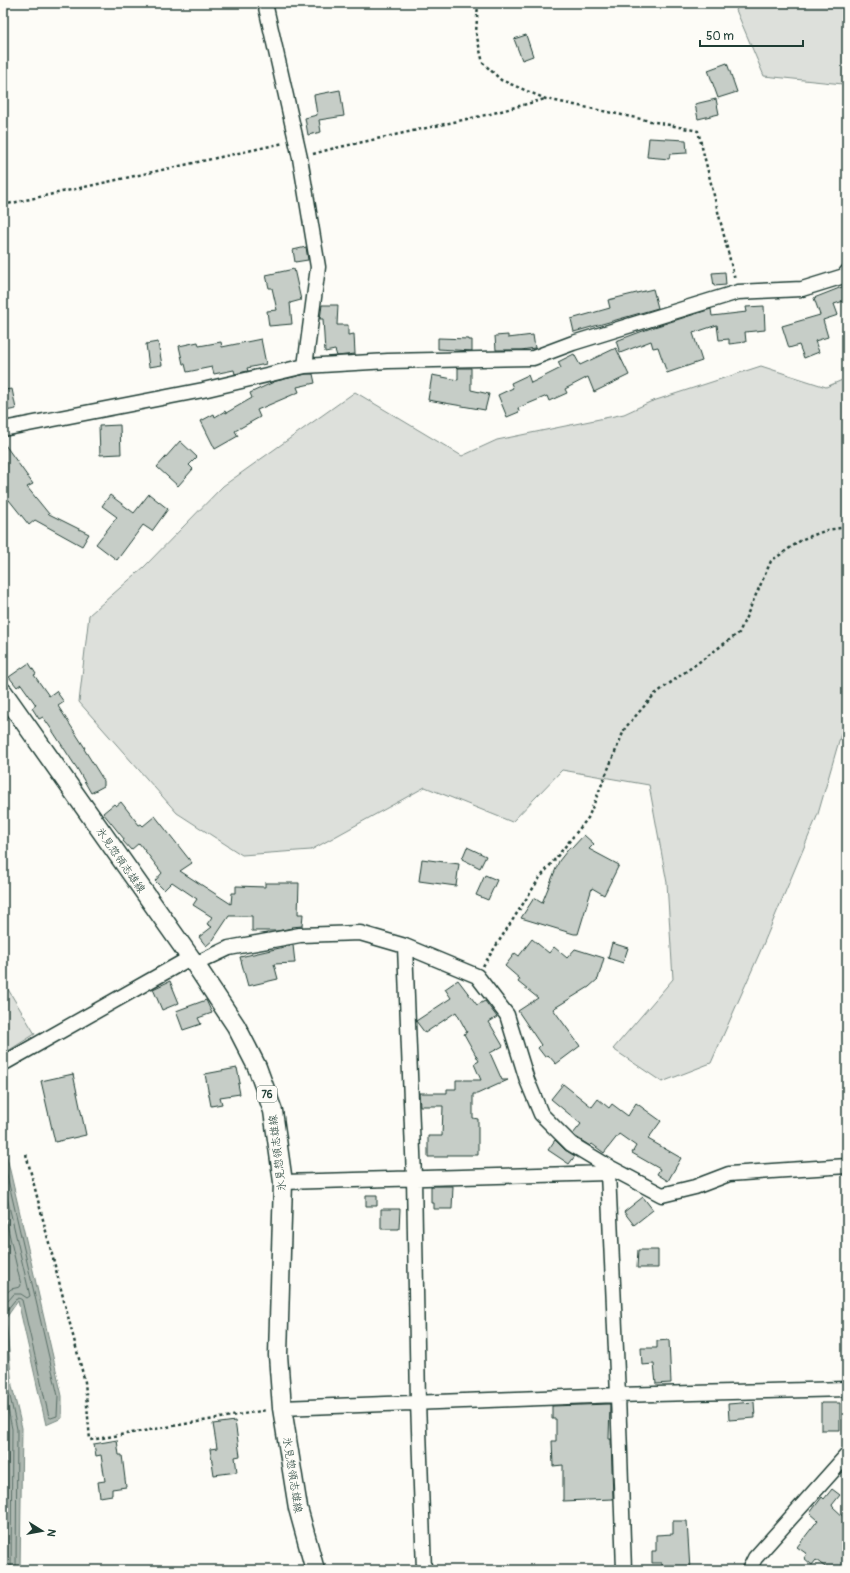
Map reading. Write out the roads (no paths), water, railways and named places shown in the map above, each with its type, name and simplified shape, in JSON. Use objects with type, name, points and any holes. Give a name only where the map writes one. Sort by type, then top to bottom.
[{"type":"main road","name":"氷見惣領志雄線","points":[[3,692],[236,1026],[257,1067],[273,1111],[283,1182],[278,1355],[282,1408],[298,1508],[315,1570]]},
{"type":"street","points":[[264,3],[300,158],[318,266],[305,366]]},
{"type":"street","points":[[3,429],[203,390],[305,366],[388,361],[532,358],[573,343],[738,292],[802,289],[844,276],[847,272]]},
{"type":"street","points":[[6,1062],[192,961],[229,948],[300,935],[360,933],[405,946],[477,976],[507,1015],[527,1080],[541,1114],[571,1144],[609,1171],[662,1195],[695,1187],[729,1174],[847,1166]]},
{"type":"street","points":[[405,946],[414,1178],[418,1402],[424,1570]]},
{"type":"street","points":[[283,1182],[609,1171]]},
{"type":"street","points":[[609,1171],[624,1570]]},
{"type":"street","points":[[282,1408],[618,1395],[847,1389]]},
{"type":"street","points":[[748,1570],[755,1558],[847,1455]]},
{"type":"water","points":[[3,1140],[62,1396],[62,1418],[46,1425],[18,1301],[6,1318],[12,1386],[22,1428],[20,1570],[3,1570]]}]
